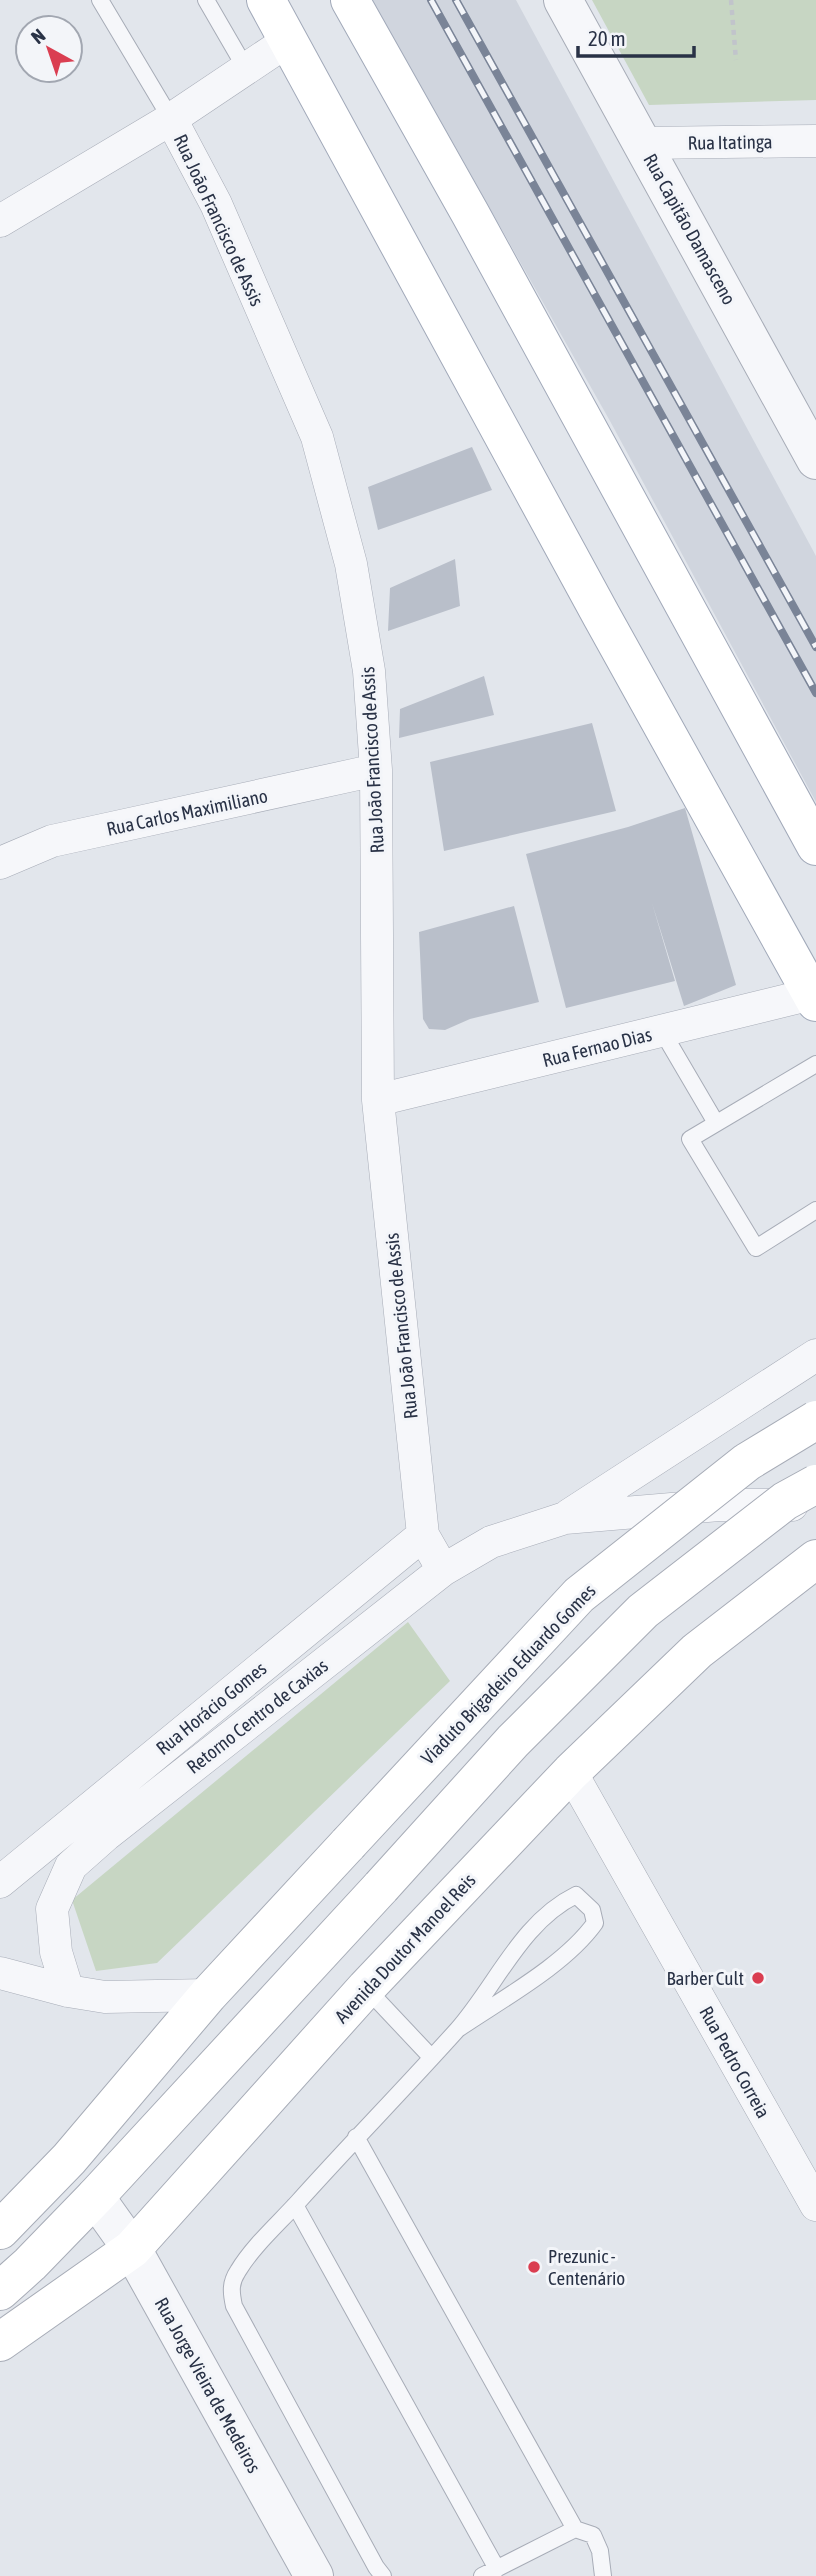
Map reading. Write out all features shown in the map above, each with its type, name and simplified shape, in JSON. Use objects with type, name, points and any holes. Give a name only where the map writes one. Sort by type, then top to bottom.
[{"type":"main road","points":[[266,0],[607,627],[815,997]]},
{"type":"main road","points":[[349,0],[471,215],[816,846]]},
{"type":"main road","name":"Viaduto Brigadeiro Eduardo Gomes","points":[[208,1995],[579,1595],[747,1462],[816,1420]]},
{"type":"main road","points":[[0,2291],[95,2197],[513,1741],[643,1611],[785,1501],[816,1484]]},
{"type":"main road","name":"Avenida Doutor Manoel Reis","points":[[0,2342],[132,2249],[366,1988],[571,1772],[697,1651],[816,1559]]},
{"type":"main road","points":[[0,2230],[69,2159],[208,1995]]},
{"type":"street","name":"Rua Capitão Damasceno","points":[[563,0],[816,460]]},
{"type":"street","points":[[0,221],[172,119],[289,40]]},
{"type":"street","name":"Rua Joāo Francisco de Assis","points":[[172,119],[216,204],[317,436],[351,564],[369,671],[376,770],[378,1100],[423,1535],[443,1570]]},
{"type":"street","name":"Rua Itatinga","points":[[643,143],[816,141]]},
{"type":"street","name":"Rua Carlos Maximiliano","points":[[0,863],[52,841],[376,770]]},
{"type":"street","name":"Rua Fernao Dias","points":[[378,1100],[815,997]]},
{"type":"street","name":"Retorno Centro de Caxias","points":[[565,1518],[816,1355]]},
{"type":"street","name":"Retorno Centro de Caxias","points":[[68,1992],[56,1952],[52,1909],[71,1866],[106,1835],[443,1570],[491,1542],[565,1518],[719,1505],[816,1505]]},
{"type":"street","name":"Rua Horácio Gomes","points":[[0,1882],[423,1535]]},
{"type":"street","name":"Rua Pedro Correia","points":[[571,1772],[816,2205]]},
{"type":"street","points":[[0,1973],[68,1992],[104,1997],[208,1995]]},
{"type":"street","name":"Rua Jorge Vieira de Medeiros","points":[[95,2197],[132,2249],[314,2576]]},
{"type":"lane","name":"Rua Joāo Francisco de Assis","points":[[100,0],[172,119]]},
{"type":"lane","points":[[206,0],[246,69]]},
{"type":"lane","points":[[662,1031],[716,1124]]},
{"type":"lane","points":[[816,1064],[690,1139],[756,1248],[816,1210]]},
{"type":"lane","points":[[383,2576],[234,2306],[230,2288],[238,2270],[295,2205],[458,2029],[528,1935],[558,1903],[576,1895],[592,1910],[595,1923],[584,1938],[555,1962],[458,2029]]},
{"type":"lane","points":[[366,1988],[431,2056]]},
{"type":"lane","points":[[356,2137],[575,2529],[593,2535],[600,2551],[603,2576]]},
{"type":"lane","points":[[295,2205],[498,2569]]},
{"type":"lane","points":[[482,2576],[575,2529]]},
{"type":"path","points":[[731,0],[736,60]]},
{"type":"shaded area","points":[[372,0],[516,0],[816,556],[816,802],[610,421]]},
{"type":"green space","points":[[592,0],[816,0],[816,100],[649,105]]},
{"type":"green space","points":[[408,1622],[450,1681],[157,1963],[96,1971],[72,1900]]},
{"type":"building","points":[[472,447],[492,490],[378,530],[368,487]]},
{"type":"building","points":[[455,559],[460,606],[388,631],[390,588]]},
{"type":"building","points":[[484,676],[494,715],[399,738],[400,709]]},
{"type":"building","points":[[592,723],[616,811],[444,851],[430,762]]},
{"type":"building","points":[[685,808],[736,985],[684,1006],[652,903],[675,981],[566,1008],[526,854],[628,827]]},
{"type":"building","points":[[514,906],[539,1002],[470,1019],[445,1030],[429,1029],[423,1019],[419,932]]},
{"type":"railway","points":[[431,0],[816,693]]},
{"type":"railway","points":[[456,0],[816,647]]},
{"type":"place","name":"Barber Cult","points":[[758,1978]]},
{"type":"place","name":"Prezunic - Centenário","points":[[534,2267]]}]
